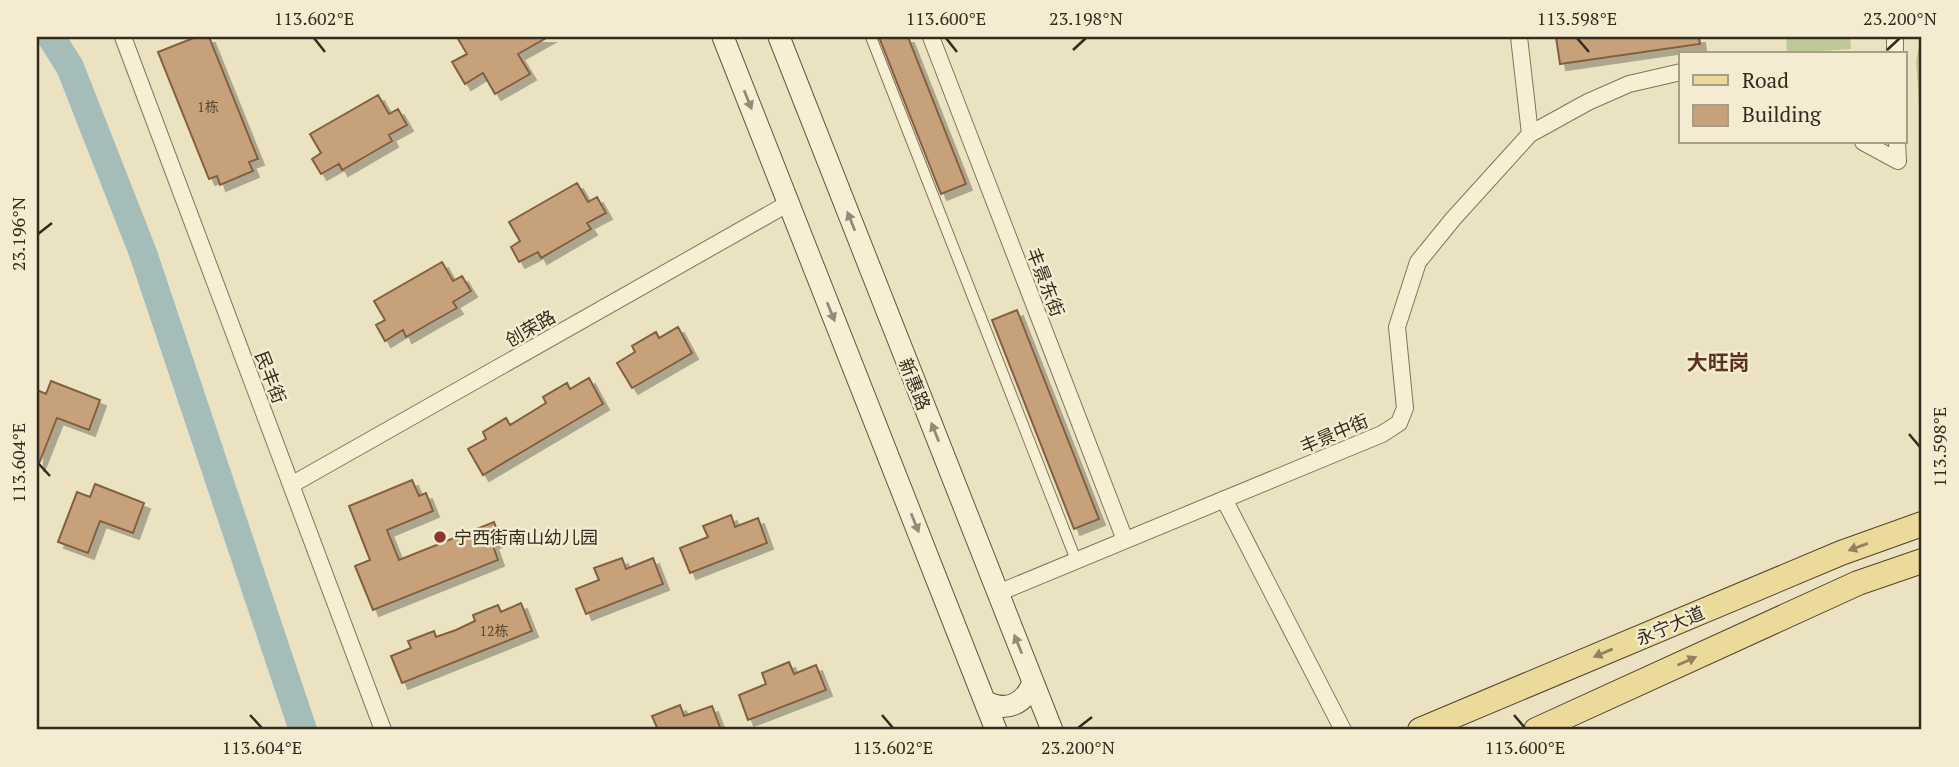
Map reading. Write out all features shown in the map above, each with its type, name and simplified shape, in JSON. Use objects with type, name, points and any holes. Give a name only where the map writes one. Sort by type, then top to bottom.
[{"type":"main road","points":[[723,37],[996,730]]},
{"type":"main road","name":"新惠路","points":[[779,37],[1052,730]]},
{"type":"main road","name":"永宁大道","points":[[1420,730],[1841,553],[1922,524]]},
{"type":"main road","points":[[1536,730],[1858,583],[1922,561]]},
{"type":"main road","points":[[985,701],[999,707],[1013,705],[1026,696],[1033,682]]},
{"type":"street","name":"民丰街","points":[[123,37],[383,730]]},
{"type":"street","points":[[871,37],[1076,560]]},
{"type":"street","name":"丰景东街","points":[[931,37],[1125,540]]},
{"type":"street","points":[[1519,37],[1530,134]]},
{"type":"street","name":"丰景中街","points":[[998,593],[1382,434],[1399,423],[1405,408],[1397,327],[1418,262],[1530,134],[1588,102],[1629,84],[1679,72]]},
{"type":"street","points":[[1867,144],[1898,160],[1898,144]]},
{"type":"street","name":"创荣路","points":[[291,485],[789,204]]},
{"type":"street","points":[[1224,499],[1343,730]]},
{"type":"green space","points":[[1786,37],[1850,37],[1851,49],[1787,52]]},
{"type":"green space","points":[[1922,37],[1922,148],[1916,61]]},
{"type":"building","points":[[196,37],[209,37],[258,159],[249,162],[253,171],[220,185],[217,176],[209,179],[158,52]]},
{"type":"building","points":[[457,37],[548,37],[518,54],[530,74],[495,94],[483,73],[465,84],[452,62],[467,54]]},
{"type":"building","points":[[879,37],[908,37],[966,184],[941,194]]},
{"type":"building","points":[[1556,37],[1699,37],[1700,44],[1560,64]]},
{"type":"building","points":[[378,95],[389,114],[398,109],[407,125],[389,135],[392,141],[342,170],[339,164],[321,174],[312,159],[321,153],[310,134]]},
{"type":"building","points":[[577,183],[588,202],[597,197],[606,213],[587,223],[591,229],[541,258],[538,252],[519,262],[511,247],[520,241],[509,222]]},
{"type":"building","points":[[442,262],[453,281],[462,276],[471,291],[453,302],[457,308],[406,337],[403,330],[385,341],[376,325],[385,320],[374,301]]},
{"type":"building","points":[[1017,310],[1099,519],[1074,529],[992,320]]},
{"type":"building","points":[[678,327],[692,353],[632,388],[617,363],[635,352],[632,346],[656,332],[659,338]]},
{"type":"building","points":[[589,378],[603,404],[483,475],[468,449],[486,439],[483,432],[506,418],[510,425],[546,403],[543,397],[567,383],[570,389]]},
{"type":"building","points":[[51,381],[100,400],[89,430],[57,418],[38,466],[37,390],[46,394]]},
{"type":"building","points":[[412,480],[419,496],[426,493],[433,511],[387,530],[399,560],[494,522],[500,539],[492,543],[498,560],[373,610],[355,566],[370,560],[349,506]]},
{"type":"building","points":[[95,484],[144,503],[133,533],[100,521],[88,553],[58,542],[77,492],[90,497]]},
{"type":"building","points":[[731,515],[735,527],[758,518],[767,543],[690,573],[680,548],[708,537],[703,526]]},
{"type":"building","points":[[622,558],[626,569],[653,558],[663,584],[586,614],[576,589],[599,580],[594,568]]},
{"type":"building","points":[[521,603],[532,631],[402,683],[391,656],[411,648],[408,641],[434,631],[436,637],[456,630],[475,621],[473,615],[498,605],[501,612]]},
{"type":"building","points":[[789,662],[794,674],[816,665],[826,690],[748,720],[739,695],[766,684],[762,673]]},
{"type":"building","points":[[680,705],[684,716],[712,706],[721,730],[658,730],[652,716]]},
{"type":"waterway","points":[[51,37],[70,67],[143,253],[303,730]]},
{"type":"place","name":"宁西街南山幼儿园","points":[[440,537]]},
{"type":"district","name":"大旺岗","points":[[1718,362]]}]
